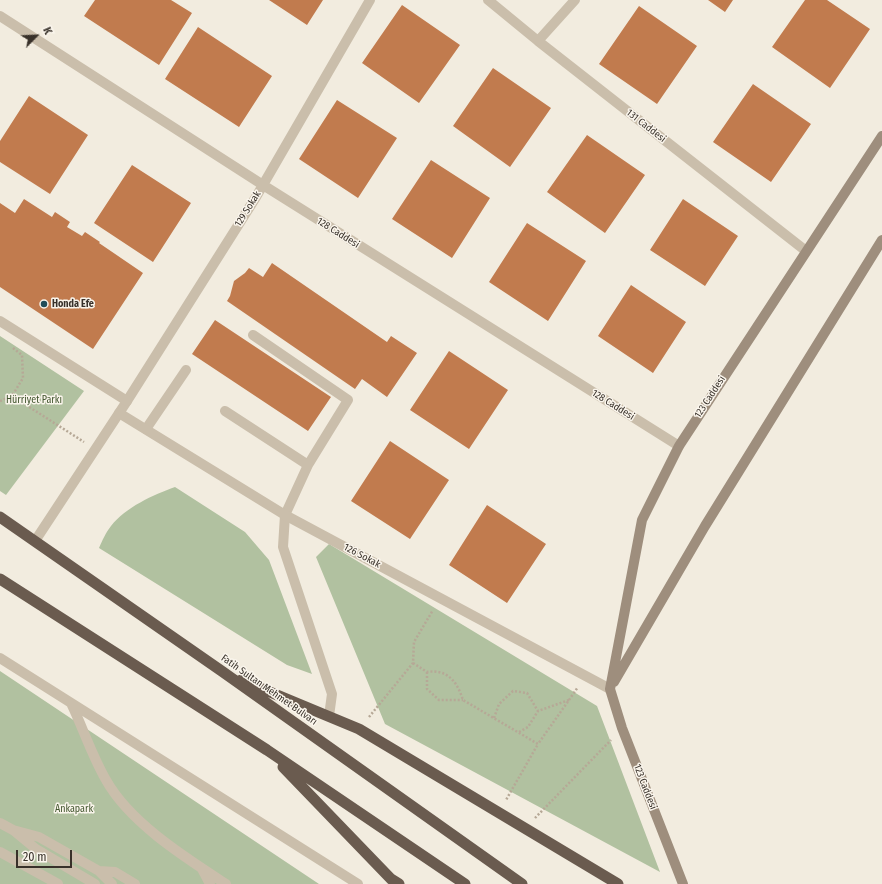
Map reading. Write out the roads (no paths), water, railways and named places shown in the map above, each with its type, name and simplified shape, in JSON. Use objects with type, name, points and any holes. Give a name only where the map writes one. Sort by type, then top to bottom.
[{"type":"highway","name":"Fatih Sultan Mehmet Bulvarı","points":[[0,517],[223,672],[522,884]]},
{"type":"highway","points":[[0,579],[267,750],[465,884]]},
{"type":"highway","points":[[223,672],[359,729],[618,884]]},
{"type":"highway","points":[[267,750],[391,879],[399,884]]},
{"type":"main road","name":"123 Caddesi","points":[[682,884],[622,728],[610,688],[642,520],[678,446],[882,136]]},
{"type":"main road","points":[[610,688],[705,526],[882,240]]},
{"type":"street","name":"129 Sokak","points":[[35,541],[127,401],[262,185],[370,0]]},
{"type":"street","name":"131 Caddesi","points":[[488,0],[538,41],[806,251]]},
{"type":"street","points":[[538,41],[575,0]]},
{"type":"street","name":"128 Caddesi","points":[[0,16],[262,185],[678,446]]},
{"type":"street","points":[[0,321],[127,401]]},
{"type":"street","points":[[253,335],[348,400],[308,465],[285,515],[283,547],[332,694],[329,716]]},
{"type":"street","points":[[146,429],[186,370]]},
{"type":"street","points":[[225,411],[308,465]]},
{"type":"street","name":"126 Sokak","points":[[119,413],[285,515],[610,688]]},
{"type":"street","points":[[0,658],[358,884]]},
{"type":"street","points":[[71,702],[107,781],[128,809],[165,843],[226,884]]},
{"type":"street","points":[[0,823],[13,830],[36,849],[95,884]]},
{"type":"street","points":[[13,830],[39,837],[99,871],[112,884]]},
{"type":"street","points":[[0,852],[58,884]]},
{"type":"street","points":[[201,868],[210,884]]},
{"type":"street","points":[[99,871],[115,872],[136,884]]},
{"type":"place","name":"Honda Efe","points":[[44,304]]},
{"type":"park label","name":"Hürriyet Parkı","points":[[34,400]]},
{"type":"park label","name":"Ankapark","points":[[74,809]]}]
